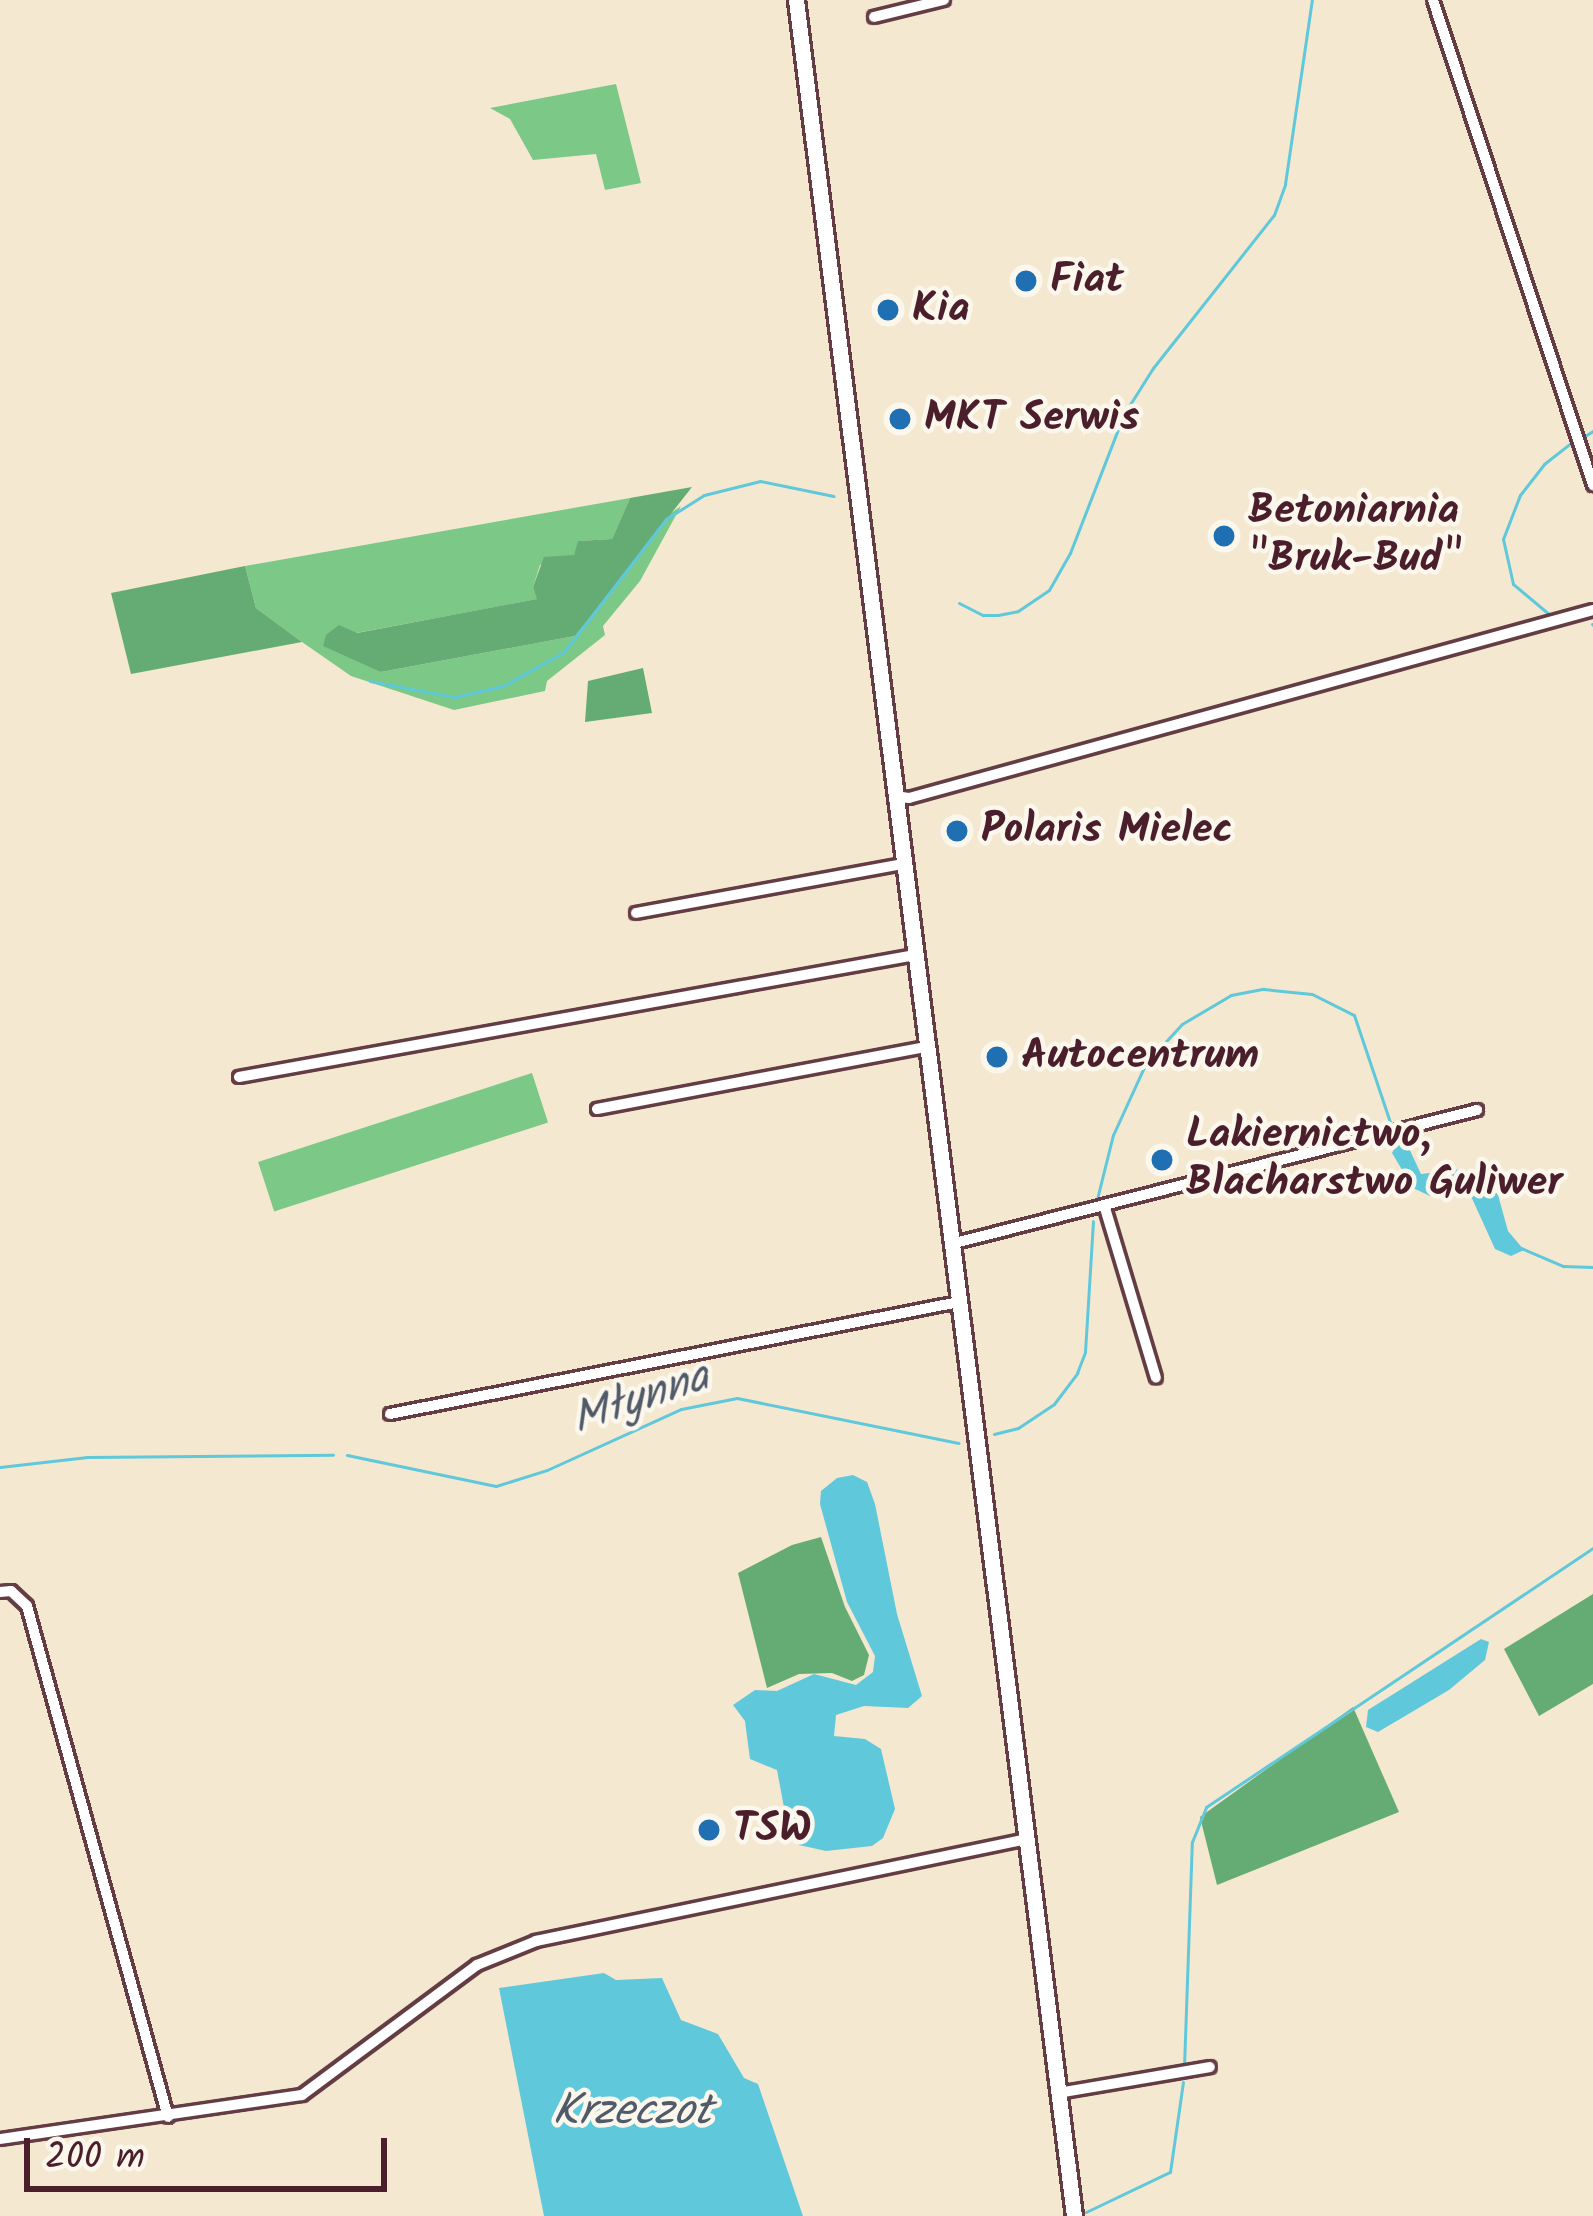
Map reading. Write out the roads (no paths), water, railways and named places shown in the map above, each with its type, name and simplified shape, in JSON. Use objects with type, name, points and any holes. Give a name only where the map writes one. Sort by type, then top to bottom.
[{"type":"street","points":[[796,0],[1074,2216]]},
{"type":"street","points":[[874,17],[944,0]]},
{"type":"street","points":[[1433,0],[1593,485]]},
{"type":"street","points":[[895,796],[909,798],[1593,610]]},
{"type":"street","points":[[636,913],[903,864]]},
{"type":"street","points":[[238,1077],[915,955]]},
{"type":"street","points":[[597,1109],[926,1046]]},
{"type":"street","points":[[951,1244],[1477,1110]]},
{"type":"street","points":[[1105,1208],[1156,1378]]},
{"type":"street","points":[[390,1414],[958,1302]]},
{"type":"street","points":[[0,1592],[11,1591],[27,1606],[168,2116]]},
{"type":"street","points":[[0,2139],[302,2095],[477,1965],[536,1941],[1027,1839]]},
{"type":"street","points":[[1058,2092],[1210,2067]]},
{"type":"water","points":[[1397,1143],[1407,1144],[1421,1174],[1463,1169],[1482,1178],[1498,1195],[1508,1231],[1524,1250],[1511,1256],[1495,1249],[1470,1194],[1430,1196],[1413,1188],[1392,1153]]},
{"type":"water","points":[[853,1475],[867,1482],[875,1504],[897,1614],[922,1696],[908,1708],[864,1706],[836,1715],[834,1736],[865,1739],[881,1749],[895,1809],[883,1838],[872,1846],[826,1851],[799,1845],[788,1829],[777,1770],[750,1759],[745,1721],[733,1705],[755,1690],[777,1691],[814,1674],[856,1685],[873,1672],[875,1656],[847,1602],[820,1504],[821,1491],[837,1478]]},
{"type":"water","points":[[1481,1639],[1489,1642],[1485,1660],[1449,1690],[1378,1732],[1366,1727],[1368,1710]]},
{"type":"water","name":"Krzeczot","points":[[604,1973],[616,1980],[662,1978],[681,2020],[718,2034],[744,2078],[758,2084],[803,2216],[544,2216],[499,1988]]},
{"type":"waterway","points":[[959,603],[983,615],[998,615],[1018,611],[1049,590],[1070,553],[1124,414],[1153,368],[1274,215],[1285,184],[1312,0]]},
{"type":"waterway","points":[[1583,437],[1593,431]]},
{"type":"waterway","points":[[1550,615],[1513,584],[1503,539],[1520,495],[1544,464],[1570,444]]},
{"type":"waterway","points":[[370,681],[454,697],[503,686],[564,652],[666,519],[704,495],[760,481],[833,496]]},
{"type":"waterway","name":"Młynna","points":[[1097,1199],[1113,1135],[1146,1063],[1182,1024],[1231,995],[1263,989],[1312,994],[1354,1015],[1391,1125]]},
{"type":"waterway","name":"Młynna","points":[[994,1434],[1018,1428],[1054,1404],[1077,1373],[1085,1352],[1093,1221]]},
{"type":"waterway","name":"Młynna","points":[[1521,1248],[1563,1266],[1593,1267]]},
{"type":"waterway","name":"Młynna","points":[[347,1455],[496,1486],[547,1470],[681,1409],[737,1398],[958,1443]]},
{"type":"waterway","name":"Młynna","points":[[0,1467],[87,1457],[333,1455]]},
{"type":"waterway","points":[[1184,2067],[1192,1842],[1206,1807],[1593,1548]]},
{"type":"waterway","points":[[1086,2212],[1170,2172],[1183,2082]]},
{"type":"place","name":"Fiat","points":[[1026,281]]},
{"type":"place","name":"Kia","points":[[888,310]]},
{"type":"place","name":"MKT Serwis","points":[[900,419]]},
{"type":"place","name":"Betoniarnia \"Bruk-Bud\"","points":[[1224,536]]},
{"type":"place","name":"Polaris Mielec","points":[[957,831]]},
{"type":"place","name":"Autocentrum","points":[[997,1057]]},
{"type":"place","name":"Lakiernictwo, Blacharstwo Guliwer","points":[[1162,1160]]},
{"type":"place","name":"TSW","points":[[709,1830]]}]
